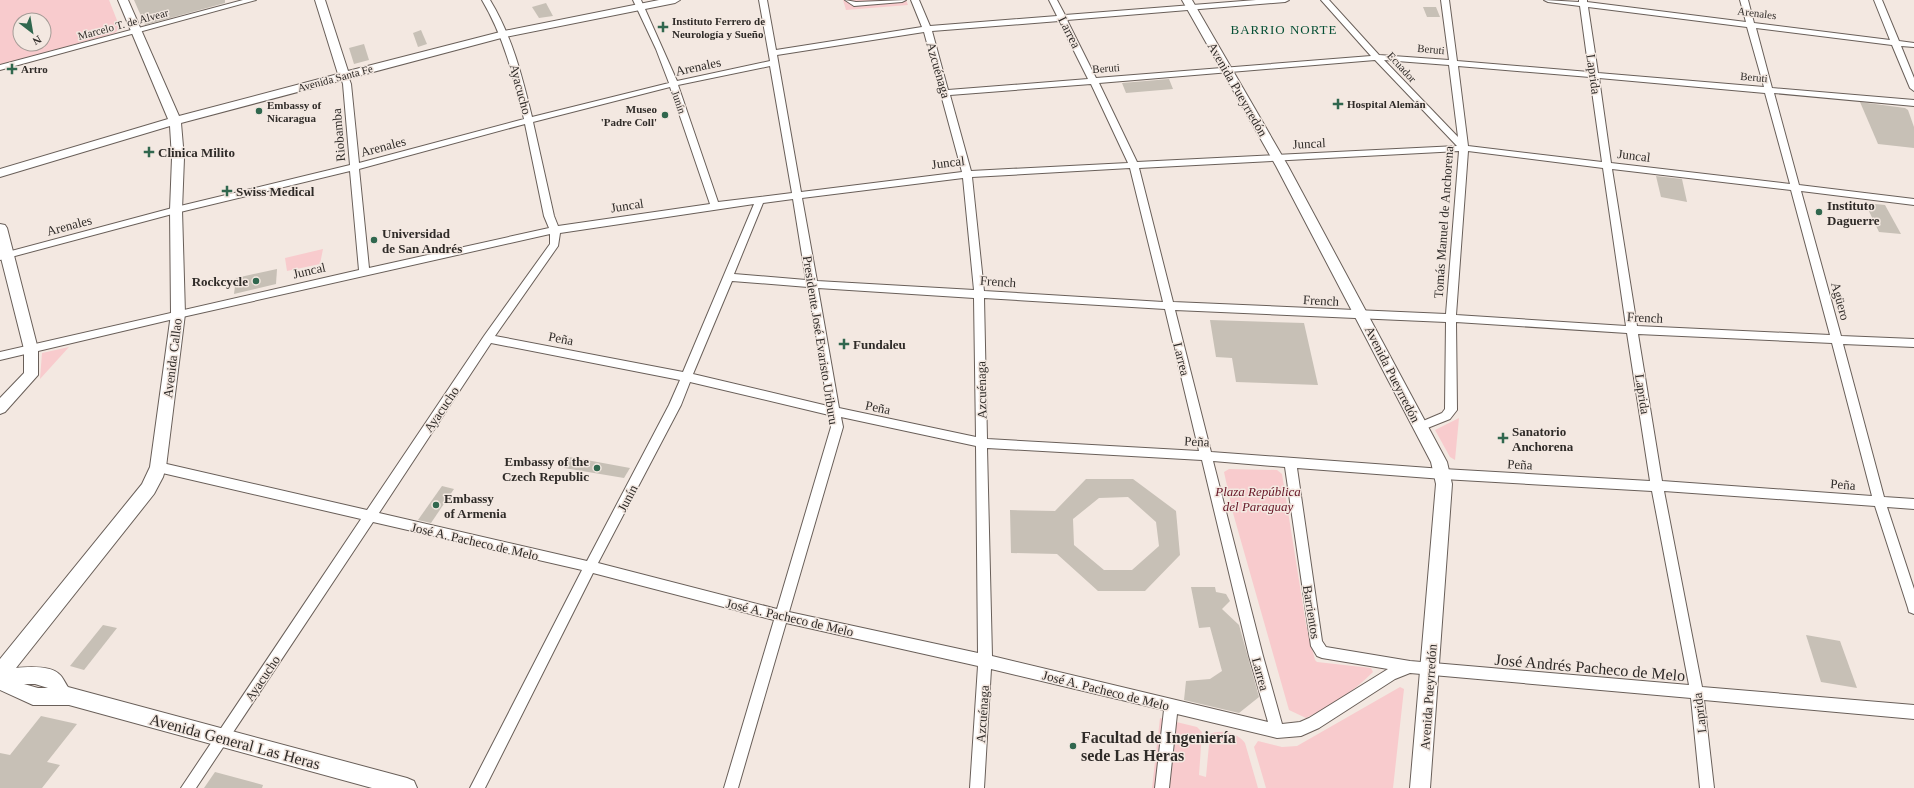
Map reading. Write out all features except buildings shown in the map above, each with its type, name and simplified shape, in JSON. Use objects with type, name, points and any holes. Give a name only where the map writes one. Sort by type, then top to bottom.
[{"type":"main road","name":"Avenida Callao","points":[[0,673],[148,489],[158,467],[178,314],[176,210],[178,158],[175,120],[123,0]]},
{"type":"main road","name":"Riobamba","points":[[320,0],[344,75]]},
{"type":"main road","name":"Avenida Santa Fe","points":[[0,173],[175,120],[344,75],[504,34],[639,4],[675,0]]},
{"type":"main road","name":"Avenida Pueyrredón","points":[[1189,4],[1228,70],[1363,316],[1439,462],[1443,474],[1444,484],[1420,788]]},
{"type":"main road","points":[[0,228],[3,256],[31,349],[31,375],[0,408]]},
{"type":"main road","name":"Avenida General Las Heras","points":[[0,679],[18,691],[38,697],[63,695],[407,788]]},
{"type":"street","name":"Marcelo T. de Alvear","points":[[0,68],[252,0]]},
{"type":"street","name":"Ayacucho","points":[[188,788],[368,516],[554,244],[555,230],[549,216],[529,120],[508,43],[498,18],[486,0]]},
{"type":"street","name":"Presidente José Evaristo Uriburu","points":[[731,788],[837,427],[836,412],[812,284],[763,0]]},
{"type":"street","points":[[849,0],[854,4],[902,0]]},
{"type":"street","name":"Azcuénaga","points":[[915,0],[927,29],[946,92],[967,174],[979,294],[985,661],[977,788]]},
{"type":"street","name":"Larrea","points":[[1054,0],[1134,166],[1170,306],[1206,456],[1277,732]]},
{"type":"street","points":[[772,53],[927,29],[1189,4],[1285,0]]},
{"type":"street","name":"Ecuador","points":[[1325,0],[1464,148]]},
{"type":"street","name":"Tomás Manuel de Anchorena","points":[[1420,428],[1446,416],[1451,410],[1451,318],[1464,148],[1445,0]]},
{"type":"street","name":"Arenales","points":[[1548,0],[1583,2],[1914,45]]},
{"type":"street","name":"Agüero","points":[[1744,0],[1879,501],[1914,608]]},
{"type":"street","points":[[1878,0],[1914,88]]},
{"type":"street","name":"Laprida","points":[[1583,2],[1657,486],[1697,694],[1707,788]]},
{"type":"street","name":"Junín","points":[[639,4],[673,84],[715,206]]},
{"type":"street","name":"Beruti","points":[[946,92],[1377,57],[1595,74],[1914,103]]},
{"type":"street","name":"Arenales","points":[[3,256],[176,210],[355,167],[529,120],[673,84],[774,63]]},
{"type":"street","name":"Riobamba","points":[[344,75],[347,84],[364,272]]},
{"type":"street","points":[[1437,121],[1452,126],[1460,123]]},
{"type":"street","name":"Juncal","points":[[0,356],[178,314],[555,230],[715,206],[967,174],[1464,148],[1914,202]]},
{"type":"street","name":"Junín","points":[[477,788],[676,405],[760,200]]},
{"type":"street","name":"French","points":[[728,277],[812,284],[1170,306],[1363,316],[1451,318],[1632,330],[1914,344]]},
{"type":"street","name":"Peña","points":[[488,339],[688,377],[836,412],[982,444],[1206,456],[1443,474],[1657,486],[1914,504]]},
{"type":"street","name":"Barrientos","points":[[1290,462],[1313,624],[1318,648],[1329,654],[1410,667],[1430,668]]},
{"type":"street","name":"José A. Pacheco de Melo","points":[[158,467],[591,567],[782,616],[985,661],[1277,732],[1301,729],[1314,724],[1390,676],[1410,667]]},
{"type":"street","name":"José Andrés Pacheco de Melo","points":[[1430,668],[1697,694],[1914,712]]},
{"type":"street","points":[[1162,788],[1171,706]]},
{"type":"green space","points":[[0,0],[109,0],[120,28],[115,33],[52,51],[52,12],[12,12],[12,52],[47,52],[0,65]]},
{"type":"green space","points":[[843,0],[906,0],[908,5],[846,10]]},
{"type":"green space","points":[[323,249],[320,264],[287,271],[285,258]]},
{"type":"green space","points":[[69,347],[40,379],[42,353]]},
{"type":"green space","points":[[1459,418],[1455,460],[1450,457],[1435,430]]},
{"type":"green space","name":"Plaza República del Paraguay","points":[[1229,469],[1277,470],[1282,474],[1306,624],[1315,660],[1317,662],[1371,668],[1373,672],[1358,686],[1341,698],[1306,718],[1289,710],[1233,513],[1224,472]]},
{"type":"green space","points":[[1400,687],[1404,689],[1393,788],[1266,788],[1254,747],[1258,741],[1282,747],[1297,746]]},
{"type":"green space","points":[[1160,718],[1197,727],[1202,732],[1199,775],[1206,777],[1210,734],[1224,732],[1234,734],[1245,743],[1258,788],[1152,788]]},
{"type":"place","name":"Instituto Ferrero de Neurología y Sueño","points":[[663,27]]},
{"type":"place","name":"Artro","points":[[12,69]]},
{"type":"place","name":"Hospital Alemán","points":[[1338,104]]},
{"type":"place","name":"Embassy of Nicaragua","points":[[259,111]]},
{"type":"place","name":"Museo 'Padre Coll'","points":[[665,115]]},
{"type":"place","name":"Clinica Milito","points":[[149,152]]},
{"type":"place","name":"Swiss Medical","points":[[227,191]]},
{"type":"place","name":"Instituto Daguerre","points":[[1819,212]]},
{"type":"place","name":"Universidad de San Andrés","points":[[374,240]]},
{"type":"place","name":"Rockcycle","points":[[256,281]]},
{"type":"place","name":"Fundaleu","points":[[844,344]]},
{"type":"place","name":"Sanatorio Anchorena","points":[[1503,438]]},
{"type":"place","name":"Embassy of the Czech Republic","points":[[597,468]]},
{"type":"place","name":"Embassy of Armenia","points":[[436,505]]},
{"type":"place","name":"Facultad de Ingeniería sede Las Heras","points":[[1073,746]]},
{"type":"district","name":"BARRIO NORTE","points":[[1284,29]]}]
